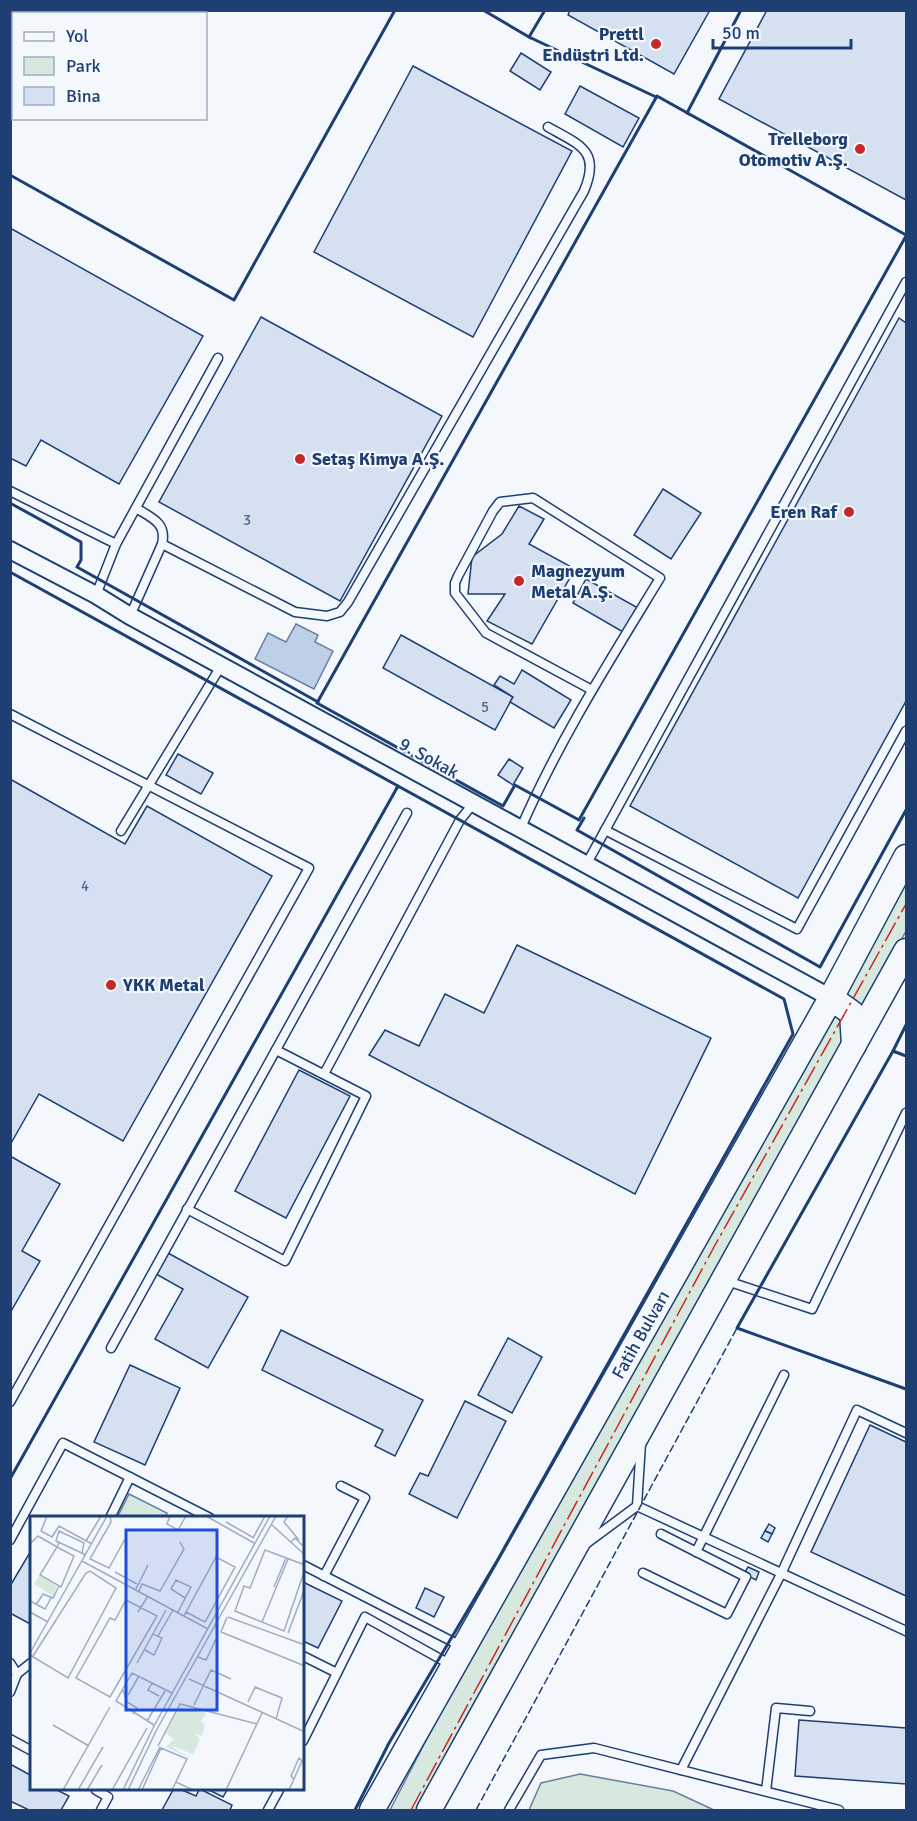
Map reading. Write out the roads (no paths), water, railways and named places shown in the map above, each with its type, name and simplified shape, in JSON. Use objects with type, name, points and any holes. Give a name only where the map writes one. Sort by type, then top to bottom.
[{"type":"main road","name":"Fatih Bulvarı","points":[[372,1810],[831,998],[906,857]]},
{"type":"main road","points":[[429,1810],[906,951]]},
{"type":"main road","points":[[831,998],[852,1013],[854,1045]]},
{"type":"street","name":"9. Sokak","points":[[10,550],[831,998]]},
{"type":"lane","points":[[162,544],[296,612],[327,616],[340,612],[348,602],[584,191],[590,177],[591,159],[574,141],[548,127]]},
{"type":"lane","points":[[586,865],[906,282]]},
{"type":"lane","points":[[96,595],[116,544],[218,358]]},
{"type":"lane","points":[[10,491],[116,544]]},
{"type":"lane","points":[[520,830],[535,795],[592,690],[660,578],[533,498],[500,501],[458,576],[455,593],[486,633],[592,690]]},
{"type":"lane","points":[[130,616],[164,536],[159,523],[136,508]]},
{"type":"lane","points":[[120,831],[221,666]]},
{"type":"lane","points":[[10,714],[309,868],[10,1402]]},
{"type":"lane","points":[[605,830],[797,929],[906,731]]},
{"type":"lane","points":[[324,1074],[460,820],[472,804]]},
{"type":"lane","points":[[111,1348],[407,813]]},
{"type":"lane","points":[[187,1209],[285,1261],[366,1096],[276,1050]]},
{"type":"lane","points":[[724,1280],[812,1309],[906,1113]]},
{"type":"lane","points":[[696,1552],[784,1375]]},
{"type":"lane","points":[[681,1770],[781,1574],[857,1410],[906,1433]]},
{"type":"lane","points":[[572,1554],[637,1506],[643,1426]]},
{"type":"lane","points":[[10,1540],[63,1443],[206,1516]]},
{"type":"lane","points":[[111,1516],[130,1477]]},
{"type":"lane","points":[[324,1576],[365,1498],[341,1486]]},
{"type":"lane","points":[[637,1506],[906,1631]]},
{"type":"lane","points":[[643,1573],[727,1614],[746,1577],[661,1534]]},
{"type":"lane","points":[[304,1566],[458,1656]]},
{"type":"lane","points":[[304,1739],[365,1617],[458,1656]]},
{"type":"lane","points":[[304,1656],[337,1673]]},
{"type":"lane","points":[[10,1663],[17,1674]]},
{"type":"lane","points":[[10,1692],[17,1674],[30,1664]]},
{"type":"lane","points":[[766,1791],[776,1708],[810,1711]]},
{"type":"lane","points":[[10,1739],[30,1750]]},
{"type":"lane","points":[[510,1810],[541,1755],[594,1748],[839,1810]]},
{"type":"lane","points":[[98,1791],[108,1797],[101,1810]]},
{"type":"lane","points":[[268,1810],[278,1791]]},
{"type":"water","points":[[296,624],[318,635],[315,642],[333,651],[314,689],[255,659],[268,633],[286,642]]},
{"type":"place","name":"Prettl Endüstri Ltd.","points":[[656,44]]},
{"type":"place","name":"Trelleborg Otomotiv A.Ş.","points":[[860,149]]},
{"type":"place","name":"Setaş Kimya A.Ş.","points":[[300,459]]},
{"type":"place","name":"Eren Raf","points":[[849,512]]},
{"type":"place","name":"Magnezyum Metal A.Ş.","points":[[519,581]]},
{"type":"place","name":"YKK Metal","points":[[111,985]]}]
